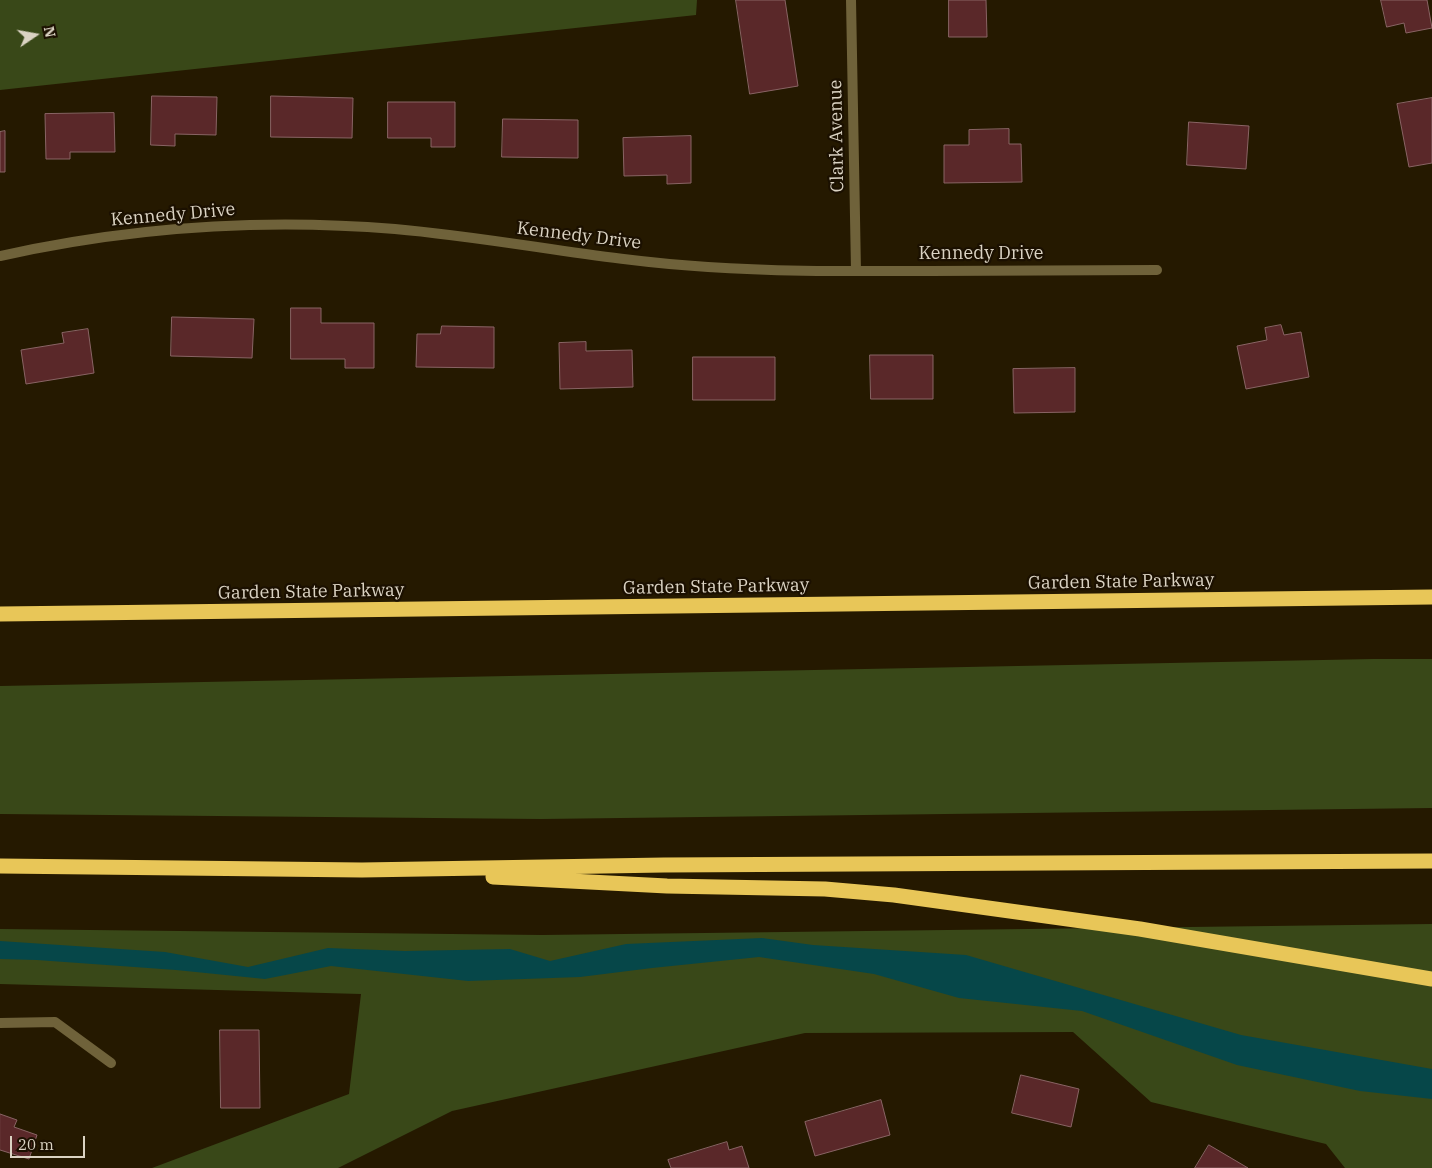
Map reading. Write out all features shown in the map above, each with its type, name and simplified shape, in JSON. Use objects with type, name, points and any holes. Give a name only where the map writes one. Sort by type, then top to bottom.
[{"type":"highway","name":"Garden State Parkway","points":[[0,614],[1432,597]]},
{"type":"highway","points":[[0,866],[362,870],[674,865],[1432,861]]},
{"type":"highway","points":[[362,870],[667,886],[825,888],[894,895],[1140,929],[1432,979]]},
{"type":"street","name":"Clark Avenue","points":[[851,0],[856,271]]},
{"type":"street","name":"Kennedy Drive","points":[[0,256],[39,247],[127,233],[217,226],[306,224],[396,229],[600,257],[707,267],[856,271],[1157,270]]},
{"type":"street","points":[[0,1023],[55,1022],[111,1063]]},
{"type":"green space","points":[[0,0],[697,0],[696,15],[0,90]]},
{"type":"green space","points":[[1432,659],[1432,808],[541,819],[0,814],[0,686]]},
{"type":"green space","points":[[1432,924],[1432,1168],[1345,1168],[1326,1144],[1151,1102],[1073,1032],[805,1033],[452,1111],[338,1168],[152,1168],[349,1094],[361,994],[0,984],[0,929],[542,935]]},
{"type":"water","points":[[762,938],[813,945],[966,955],[1241,1035],[1432,1069],[1432,1099],[1360,1091],[1237,1065],[1082,1011],[959,998],[874,974],[759,957],[580,977],[468,981],[331,966],[265,979],[176,970],[0,959],[0,941],[165,952],[248,967],[328,948],[405,951],[510,949],[550,961],[626,944]]},
{"type":"building","points":[[736,0],[785,0],[798,86],[750,94]]},
{"type":"building","points":[[949,0],[986,0],[987,37],[949,37]]},
{"type":"building","points":[[1381,0],[1427,0],[1432,28],[1406,33],[1404,23],[1387,27]]},
{"type":"building","points":[[152,96],[217,97],[216,135],[175,134],[175,146],[151,145]]},
{"type":"building","points":[[271,96],[353,98],[352,138],[271,137]]},
{"type":"building","points":[[1432,98],[1432,163],[1409,167],[1397,104]]},
{"type":"building","points":[[388,102],[455,102],[455,147],[431,147],[431,138],[388,138]]},
{"type":"building","points":[[114,113],[115,152],[70,152],[70,159],[46,159],[45,114]]},
{"type":"building","points":[[503,119],[578,120],[578,158],[502,157]]},
{"type":"building","points":[[1189,122],[1249,126],[1246,169],[1187,165]]},
{"type":"building","points":[[1009,129],[1009,144],[1021,144],[1022,182],[944,183],[944,145],[969,145],[969,130]]},
{"type":"building","points":[[5,131],[5,172],[0,172],[0,132]]},
{"type":"building","points":[[691,136],[691,183],[667,184],[667,175],[624,176],[623,138]]},
{"type":"building","points":[[291,308],[321,308],[321,323],[374,323],[374,368],[345,368],[345,359],[291,359]]},
{"type":"building","points":[[172,317],[254,319],[252,358],[171,356]]},
{"type":"building","points":[[1281,325],[1284,335],[1301,332],[1309,377],[1246,389],[1237,346],[1267,340],[1265,328]]},
{"type":"building","points":[[442,326],[494,327],[494,368],[416,367],[417,334],[440,334]]},
{"type":"building","points":[[88,329],[94,373],[26,384],[21,350],[64,343],[62,333]]},
{"type":"building","points":[[586,342],[586,351],[632,350],[633,387],[560,389],[559,343]]},
{"type":"building","points":[[870,355],[933,355],[933,399],[871,399]]},
{"type":"building","points":[[693,357],[775,357],[775,400],[693,400]]},
{"type":"building","points":[[1075,368],[1075,412],[1014,413],[1013,369]]},
{"type":"building","points":[[220,1030],[259,1030],[260,1108],[221,1108]]},
{"type":"building","points":[[1021,1075],[1079,1089],[1071,1127],[1012,1113]]},
{"type":"building","points":[[881,1100],[890,1135],[815,1156],[805,1122]]},
{"type":"building","points":[[0,1114],[17,1120],[14,1127],[37,1135],[29,1159],[0,1150]]},
{"type":"building","points":[[727,1142],[729,1150],[742,1146],[749,1168],[671,1168],[668,1160]]},
{"type":"building","points":[[1209,1145],[1248,1168],[1195,1168]]}]
